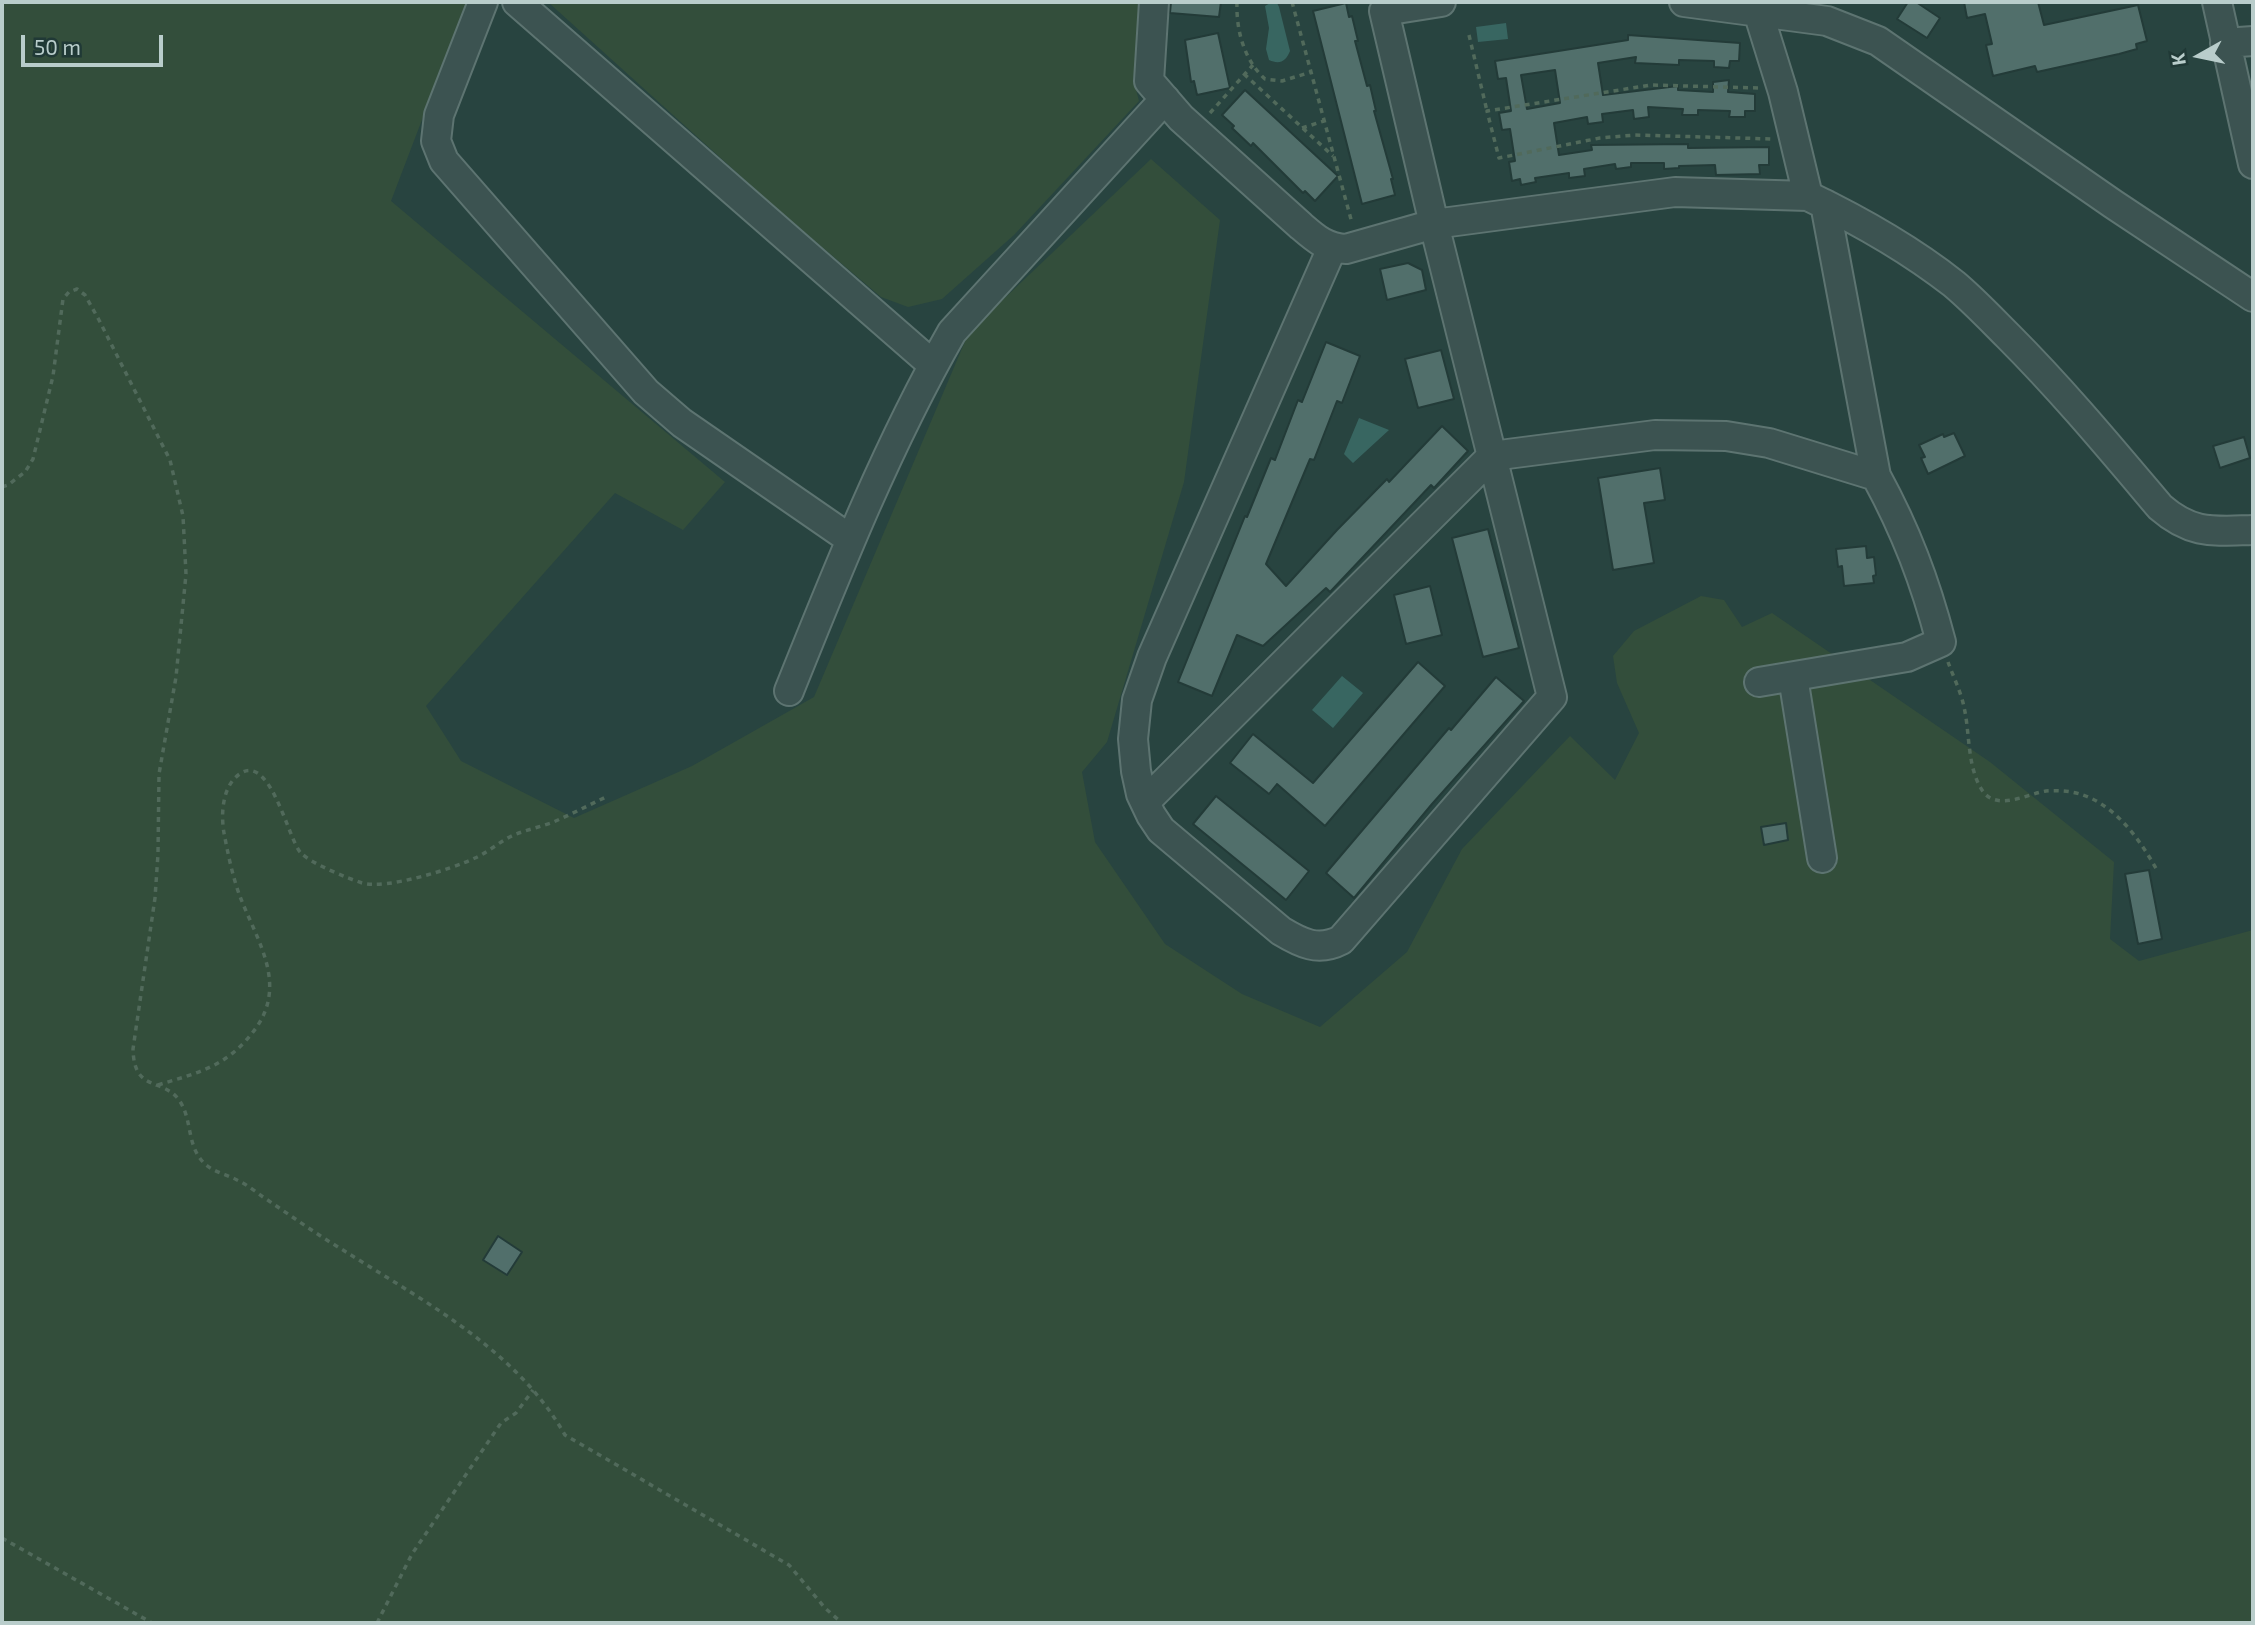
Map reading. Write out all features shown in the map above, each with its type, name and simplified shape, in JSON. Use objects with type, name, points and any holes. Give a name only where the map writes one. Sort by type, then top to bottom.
[{"type":"street","points":[[483,2],[439,115],[436,141],[444,161],[646,392],[682,424],[850,539]]},
{"type":"street","points":[[517,2],[933,365]]},
{"type":"street","points":[[1154,2],[1149,81],[1181,118],[1320,243],[1332,248],[1346,249],[1434,224],[1675,192],[1816,200],[1847,215],[1907,253],[1952,283],[1973,301],[2041,369],[2160,507],[2175,520],[2202,530],[2253,530]]},
{"type":"street","points":[[1332,248],[1152,657],[1137,700],[1133,739],[1136,771],[1145,802],[1161,830],[1281,931],[1299,942],[1314,946],[1329,946],[1340,940],[1552,697],[1434,224],[1383,6],[1441,2]]},
{"type":"street","points":[[1684,2],[1756,6],[1827,21],[1878,41],[2253,297]]},
{"type":"street","points":[[2217,2],[2253,164]]},
{"type":"street","points":[[1756,6],[1816,200],[1876,476],[1914,553],[1928,591],[1941,642],[1907,657],[1759,682]]},
{"type":"street","points":[[2225,43],[2253,41]]},
{"type":"street","points":[[789,691],[850,539],[952,331],[1165,99]]},
{"type":"street","points":[[1145,802],[1492,456],[1656,435],[1726,436],[1769,443],[1876,476]]},
{"type":"street","points":[[1793,677],[1822,858]]},
{"type":"path","points":[[1237,2],[1240,32],[1253,65],[1265,79],[1274,82],[1311,72]]},
{"type":"path","points":[[1292,2],[1353,225]]},
{"type":"path","points":[[1469,35],[1499,158],[1600,138],[1635,135],[1796,140]]},
{"type":"path","points":[[1210,113],[1253,65]]},
{"type":"path","points":[[1244,74],[1334,158]]},
{"type":"path","points":[[1487,111],[1651,85],[1782,89]]},
{"type":"path","points":[[1302,128],[1324,121]]},
{"type":"path","points":[[2,487],[25,472],[33,459],[53,376],[63,299],[69,292],[78,289],[85,295],[99,320],[170,460],[183,516],[186,574],[176,677],[159,774],[155,898],[133,1064],[140,1075],[178,1098],[187,1117],[194,1150],[213,1170],[239,1181],[340,1249],[435,1307],[514,1369],[550,1408],[565,1435],[789,1564],[825,1608],[842,1623]]},
{"type":"path","points":[[1941,642],[1963,703],[1974,773],[1983,792],[1994,800],[2007,801],[2046,791],[2084,795],[2126,824],[2157,870]]},
{"type":"path","points":[[156,1086],[196,1073],[226,1058],[248,1039],[270,1001],[269,971],[260,940],[240,897],[222,819],[226,796],[234,778],[244,772],[256,772],[268,783],[299,852],[365,884],[392,884],[475,858],[516,834],[553,822],[608,796]]},
{"type":"path","points":[[377,1623],[412,1554],[501,1423],[516,1413],[533,1390]]},
{"type":"path","points":[[2,1538],[152,1623]]},
{"type":"green space","points":[[2,2],[467,2],[391,201],[725,482],[683,530],[615,493],[426,706],[461,761],[574,818],[692,766],[814,697],[969,332],[1151,159],[1220,220],[1184,482],[1107,742],[1082,772],[1095,842],[1165,944],[1242,994],[1320,1027],[1407,952],[1462,849],[1570,736],[1615,780],[1639,733],[1617,683],[1613,656],[1634,631],[1701,596],[1724,600],[1742,627],[1772,613],[1990,762],[2114,862],[2110,939],[2139,961],[2253,930],[2253,1623],[2,1623]]},
{"type":"green space","points":[[548,2],[1145,2],[1142,44],[1133,78],[1139,101],[1014,235],[942,299],[908,307],[881,297],[776,208]]},
{"type":"water","points":[[1272,2],[1279,7],[1290,51],[1284,60],[1279,62],[1269,60],[1266,49],[1269,28],[1265,6]]},
{"type":"water","points":[[1506,23],[1508,39],[1478,42],[1476,27]]},
{"type":"water","points":[[1359,418],[1389,430],[1353,463],[1344,454]]},
{"type":"water","points":[[1342,676],[1363,693],[1333,728],[1312,710]]},
{"type":"building","points":[[1171,2],[1221,2],[1219,17],[1170,13]]},
{"type":"building","points":[[1908,2],[1916,2],[1940,18],[1927,38],[1897,19]]},
{"type":"building","points":[[1964,2],[2038,2],[2044,25],[2138,5],[2147,41],[2136,44],[2137,49],[2119,54],[2037,72],[2035,66],[1993,76],[1986,45],[1992,44],[1985,14],[1967,18]]},
{"type":"building","points":[[1346,3],[1349,17],[1352,16],[1358,41],[1355,41],[1367,86],[1370,85],[1395,195],[1362,204],[1313,11]]},
{"type":"building","points":[[1218,33],[1230,88],[1197,95],[1194,81],[1191,82],[1185,40]]},
{"type":"building","points":[[1628,35],[1740,43],[1739,61],[1730,61],[1729,68],[1714,67],[1714,61],[1679,60],[1679,65],[1635,63],[1636,57],[1598,63],[1603,95],[1678,86],[1678,90],[1713,92],[1713,82],[1729,80],[1728,92],[1755,94],[1755,111],[1745,111],[1745,117],[1729,117],[1730,111],[1698,110],[1698,115],[1682,115],[1683,109],[1648,107],[1649,117],[1634,119],[1633,110],[1602,114],[1603,122],[1588,124],[1587,117],[1554,123],[1559,155],[1592,150],[1591,145],[1769,147],[1769,165],[1759,165],[1760,174],[1716,175],[1715,165],[1664,169],[1664,163],[1631,163],[1631,167],[1616,169],[1615,164],[1584,169],[1585,176],[1569,178],[1569,173],[1535,178],[1536,182],[1521,185],[1520,179],[1512,181],[1509,162],[1515,161],[1510,129],[1502,130],[1499,113],[1511,111],[1506,78],[1498,79],[1495,61],[1628,40]],"holes":[[[1555,70],[1560,103],[1527,109],[1521,75]]]},
{"type":"building","points":[[1245,90],[1338,176],[1315,201],[1305,191],[1303,193],[1253,143],[1251,146],[1222,115]]},
{"type":"building","points":[[1408,263],[1422,270],[1426,290],[1387,300],[1380,269]]},
{"type":"building","points":[[1326,342],[1360,356],[1342,403],[1337,401],[1314,460],[1310,459],[1266,564],[1286,586],[1337,530],[1387,479],[1389,482],[1442,426],[1468,451],[1434,488],[1431,485],[1330,592],[1326,588],[1263,646],[1237,635],[1212,696],[1178,682],[1245,516],[1247,517],[1271,458],[1275,460],[1298,400],[1302,402]]},
{"type":"building","points":[[1441,350],[1454,399],[1418,408],[1405,359]]},
{"type":"building","points":[[1954,433],[1965,456],[1928,474],[1921,458],[1925,457],[1919,445],[1943,434],[1944,437]]},
{"type":"building","points":[[2244,437],[2250,458],[2220,468],[2213,446]]},
{"type":"building","points":[[1660,468],[1665,500],[1644,503],[1654,563],[1613,570],[1598,478]]},
{"type":"building","points":[[1488,529],[1519,648],[1483,657],[1452,538]]},
{"type":"building","points":[[1866,546],[1867,558],[1874,557],[1874,583],[1844,586],[1842,566],[1838,567],[1836,549]]},
{"type":"building","points":[[1430,586],[1442,635],[1406,644],[1394,595]]},
{"type":"building","points":[[1418,662],[1445,686],[1325,826],[1277,784],[1269,794],[1230,763],[1253,734],[1313,783]]},
{"type":"building","points":[[1496,677],[1524,701],[1432,804],[1354,898],[1326,873]]},
{"type":"building","points":[[1216,796],[1309,871],[1286,900],[1193,824]]},
{"type":"building","points":[[1786,823],[1788,840],[1764,845],[1761,827]]},
{"type":"building","points":[[2149,870],[2162,939],[2138,944],[2125,874]]},
{"type":"building","points":[[498,1236],[522,1252],[507,1275],[483,1260]]}]
